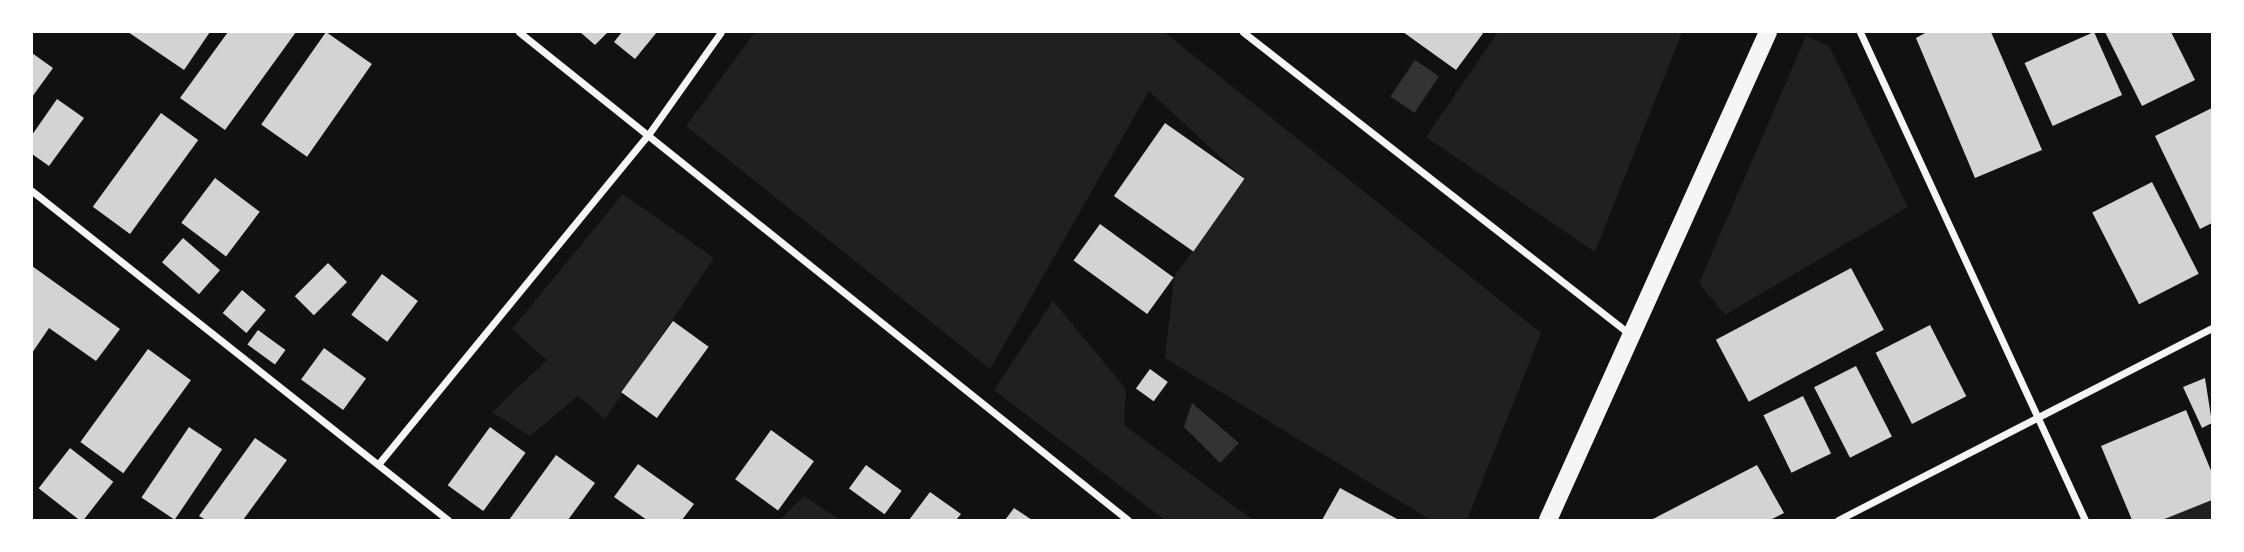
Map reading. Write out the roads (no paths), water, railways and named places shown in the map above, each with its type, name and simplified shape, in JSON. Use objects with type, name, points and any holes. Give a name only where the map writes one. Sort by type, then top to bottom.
[{"type":"main road","points":[[1548,520],[1768,32]]},
{"type":"street","points":[[519,32],[1128,520]]},
{"type":"street","points":[[380,462],[648,135],[721,32]]},
{"type":"street","points":[[1243,32],[1630,334]]},
{"type":"street","points":[[1860,32],[2085,520]]},
{"type":"street","points":[[32,191],[380,462],[448,520]]},
{"type":"street","points":[[1838,520],[2213,328]]}]
